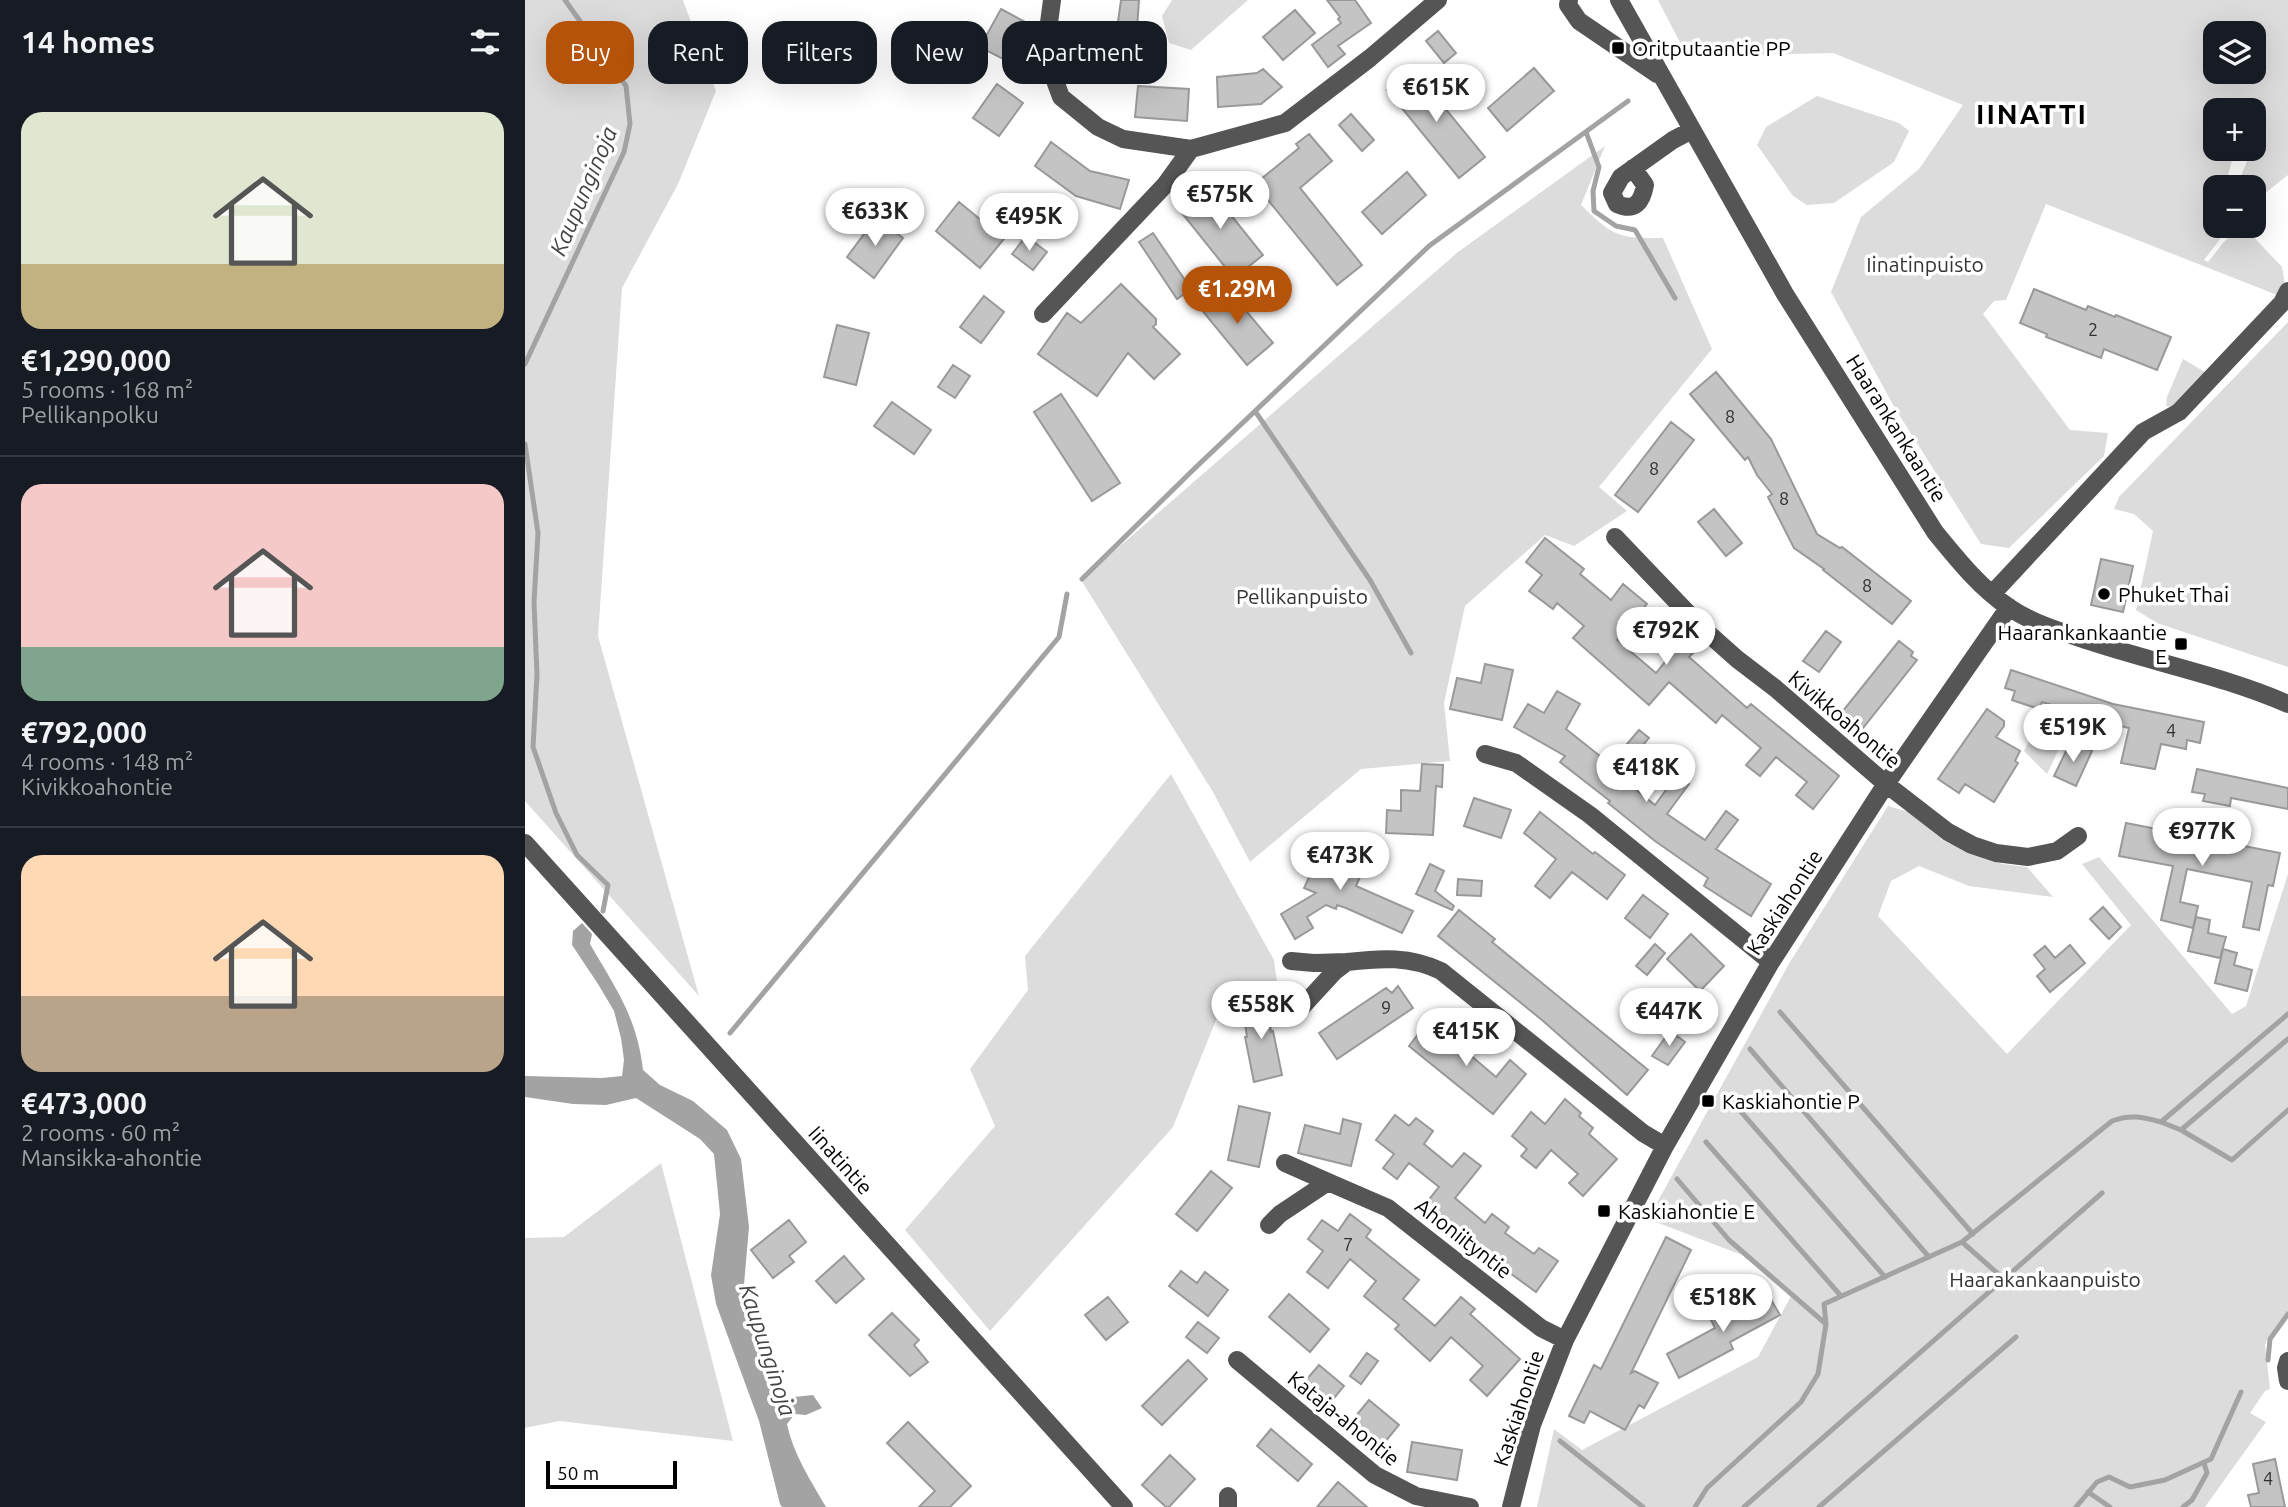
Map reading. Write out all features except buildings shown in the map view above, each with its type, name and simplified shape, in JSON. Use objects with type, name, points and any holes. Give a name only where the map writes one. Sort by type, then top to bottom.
[{"type":"street","points":[[1052,0],[1047,38],[1050,67],[1061,97],[1090,122],[1123,139],[1191,149],[1285,123],[1370,58],[1438,0]]},
{"type":"street","points":[[1569,0],[1568,5],[1580,21],[1662,77]]},
{"type":"street","name":"Haarankankaantie","points":[[1619,0],[1785,294],[1935,532],[1955,556],[1992,594],[2009,607],[2048,628],[2127,654],[2254,689],[2288,704]]},
{"type":"street","points":[[1633,168],[1692,130]]},
{"type":"street","points":[[1043,314],[1165,185],[1191,149]]},
{"type":"street","points":[[1992,594],[2143,432],[2179,412],[2282,303],[2288,291]]},
{"type":"street","name":"Kivikkoahontie","points":[[1615,537],[1701,627],[1948,832],[1972,845],[1996,853],[2028,857],[2057,851],[2078,836]]},
{"type":"street","name":"Kaskiahontie","points":[[1511,1507],[1532,1424],[1565,1340],[1664,1146],[1771,962],[1887,784],[2009,607]]},
{"type":"street","points":[[1485,754],[1516,763],[1590,815],[1771,962]]},
{"type":"street","name":"Iinatintie","points":[[525,843],[1124,1507]]},
{"type":"street","points":[[1291,961],[1314,963],[1393,958],[1424,963],[1441,971],[1643,1133],[1664,1146]]},
{"type":"street","points":[[1300,1009],[1335,971],[1347,962]]},
{"type":"street","name":"Ahoniityntie","points":[[1285,1163],[1388,1208],[1541,1328],[1565,1340]]},
{"type":"street","points":[[1269,1225],[1280,1214],[1328,1182]]},
{"type":"street","name":"Kataja-ahontie","points":[[1237,1360],[1375,1475],[1416,1496],[1470,1507]]},
{"type":"street","points":[[2288,1361],[2288,1381]]},
{"type":"green space","points":[[525,0],[683,0],[691,21],[648,21],[648,84],[713,84],[716,91],[678,184],[622,288],[598,636],[699,996],[525,801]]},
{"type":"green space","points":[[1172,0],[1248,0],[1191,50],[1169,43],[1167,21],[1163,21],[1162,16]]},
{"type":"green space","name":"Iinatinpuisto","points":[[1658,0],[2288,0],[2288,175],[2266,192],[2266,175],[2241,175],[2247,161],[2266,161],[2266,98],[2203,98],[2203,161],[2232,161],[2228,175],[2203,175],[2203,238],[2221,238],[2204,260],[2208,262],[2228,238],[2254,238],[2282,267],[2285,285],[2283,294],[2176,407],[2166,406],[2167,397],[2183,359],[2205,372],[2277,295],[2046,204],[2006,300],[1994,301],[1983,314],[2070,430],[2108,433],[2104,456],[2009,548],[1981,544],[1896,410],[1831,292],[1861,217],[1919,169],[1963,105],[1833,53],[1687,56]]},
{"type":"green space","points":[[1817,96],[1899,123],[1909,131],[1894,162],[1834,203],[1807,205],[1793,196],[1757,145],[1766,127]]},
{"type":"green space","name":"Pellikanpuisto","points":[[1605,146],[1581,205],[1617,234],[1636,238],[1663,238],[1712,349],[1599,487],[1627,511],[1574,546],[1545,535],[1465,606],[1444,703],[1450,761],[1361,769],[1250,862],[1213,792],[1081,580],[1458,252]]},
{"type":"green space","points":[[2288,322],[2288,667],[2157,623],[2136,610],[2153,531],[2134,514],[2114,509],[2119,497]]},
{"type":"green space","points":[[2057,727],[2067,732],[2047,774],[2024,751],[2034,731],[2053,738]]},
{"type":"green space","points":[[1171,774],[1274,960],[1277,983],[1222,1005],[1173,1127],[990,1331],[905,1230],[995,1126],[970,1069],[1028,990],[1025,956]]},
{"type":"green space","name":"Haarakankaanpuisto","points":[[1888,806],[1909,812],[1944,841],[1971,854],[2003,864],[2027,867],[2053,897],[1969,886],[1919,866],[1891,881],[1878,916],[2007,1054],[2131,925],[2082,864],[2099,857],[2232,1014],[2246,1006],[2288,874],[2288,1310],[2265,1345],[2270,1389],[2265,1391],[2250,1413],[2266,1422],[2205,1507],[1537,1507],[1554,1429],[1582,1450],[1758,1357],[1791,1296],[1742,1255],[1648,1219],[1790,962]]},
{"type":"green space","points":[[661,1163],[733,1441],[559,1421],[525,1428],[525,1238],[564,1237]]},
{"type":"shaded area","name":"Kaupunginoja","points":[[582,923],[592,934],[590,944],[617,990],[630,1019],[636,1034],[643,1070],[660,1085],[693,1101],[727,1130],[741,1159],[749,1227],[743,1296],[784,1398],[813,1395],[822,1408],[806,1415],[795,1414],[787,1424],[798,1457],[826,1507],[782,1507],[780,1504],[759,1421],[716,1304],[711,1275],[720,1214],[714,1154],[700,1139],[636,1098],[606,1105],[573,1104],[525,1097],[525,1076],[622,1076],[624,1060],[614,1011],[572,945],[573,931]]},
{"type":"waterway","name":"Kaupunginoja","points":[[525,364],[624,152],[630,124],[626,86],[565,0]]},
{"type":"waterway","points":[[1082,579],[1429,246],[1628,101]]},
{"type":"waterway","points":[[1586,132],[1599,167],[1593,191],[1594,211],[1616,226],[1635,230],[1675,298]]},
{"type":"waterway","points":[[1255,411],[1370,580],[1411,653]]},
{"type":"waterway","name":"Kaupunginoja","points":[[525,444],[538,533],[534,602],[537,675],[533,747],[556,813],[577,855],[608,885],[603,911]]},
{"type":"waterway","points":[[730,1033],[1059,637],[1067,594]]},
{"type":"waterway","points":[[1780,1012],[1973,1234]]},
{"type":"waterway","points":[[1695,1507],[1707,1488],[1801,1402],[1818,1374],[1826,1324],[1824,1304],[1962,1242],[2112,1121],[2137,1117],[2161,1122],[2288,1014]]},
{"type":"waterway","points":[[2181,1130],[2288,1039]]},
{"type":"waterway","points":[[1750,1049],[1929,1257]]},
{"type":"waterway","points":[[1729,1098],[1885,1277]]},
{"type":"waterway","points":[[2161,1122],[2181,1130],[2232,1160],[2288,1110]]},
{"type":"waterway","points":[[1706,1142],[1841,1296]]},
{"type":"waterway","points":[[1677,1179],[1729,1240],[1826,1324]]},
{"type":"waterway","points":[[1744,1507],[2102,1193]]},
{"type":"waterway","points":[[1962,1242],[2004,1279]]},
{"type":"waterway","points":[[2268,1360],[2270,1339],[2288,1314]]},
{"type":"waterway","points":[[1819,1507],[2016,1337]]},
{"type":"waterway","points":[[2076,1507],[2097,1482],[2109,1477],[2130,1487],[2165,1480],[2211,1459],[2241,1392]]},
{"type":"waterway","points":[[1560,1441],[1643,1507]]},
{"type":"waterway","points":[[2183,1507],[2192,1500],[2207,1473],[2204,1463]]},
{"type":"waterway","points":[[2088,1492],[2110,1507]]},
{"type":"place","name":"Oritputaantie PP","points":[[1618,48]]},
{"type":"place","name":"Phuket Thai","points":[[2104,594]]},
{"type":"place","name":"Haarankankaantie E","points":[[2181,644]]},
{"type":"place","name":"Kaskiahontie P","points":[[1708,1101]]},
{"type":"place","name":"Kaskiahontie E","points":[[1604,1211]]},
{"type":"district","name":"IINATTI","points":[[2032,113]]}]
